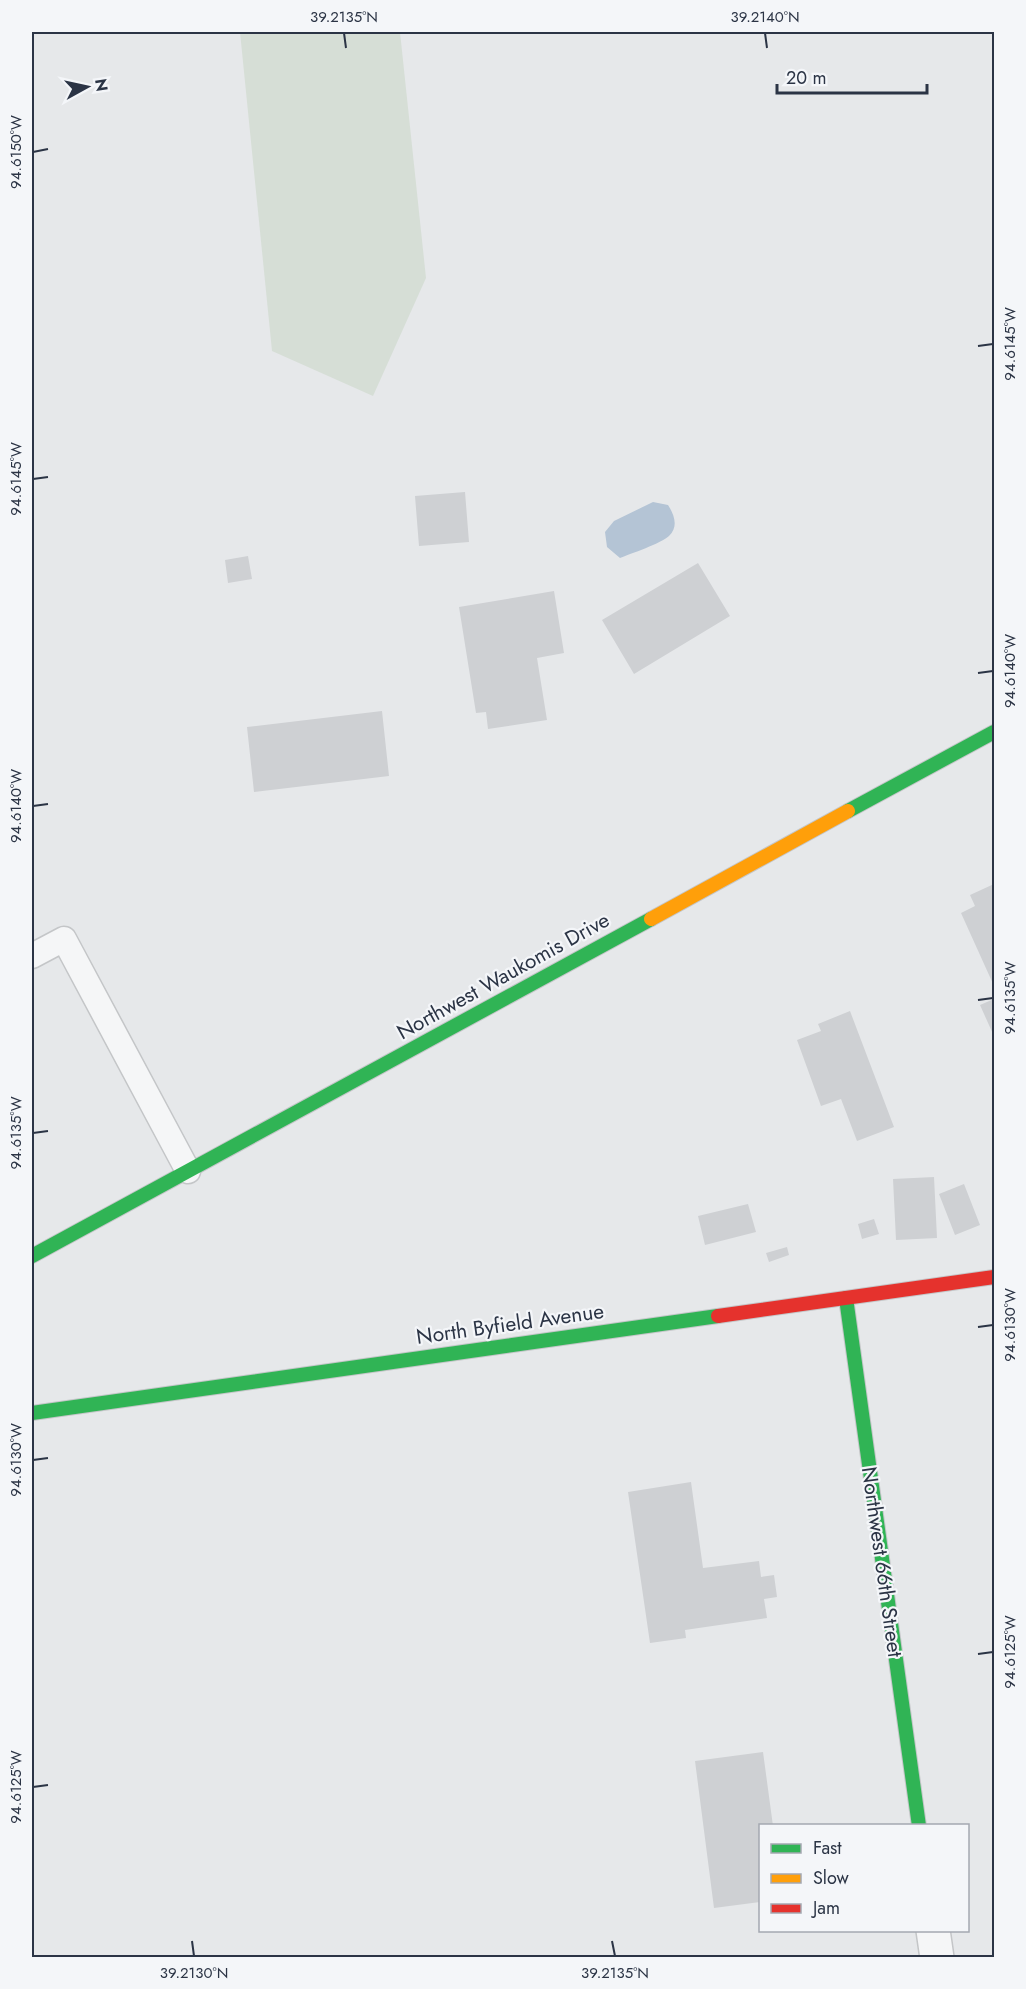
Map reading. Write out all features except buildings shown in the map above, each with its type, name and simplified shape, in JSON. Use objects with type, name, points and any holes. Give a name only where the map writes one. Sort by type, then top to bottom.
[{"type":"street","name":"Northwest Waukomis Drive","points":[[32,1256],[994,732]]},
{"type":"street","name":"North Byfield Avenue","points":[[32,1413],[994,1277]]},
{"type":"street","name":"Northwest 66th Street","points":[[846,1298],[919,1824]]},
{"type":"street","points":[[933,1932],[937,1958]]},
{"type":"lane","points":[[32,956],[64,939],[188,1171]]},
{"type":"shaded area","points":[[240,32],[400,32],[426,278],[373,396],[272,351]]},
{"type":"water","points":[[653,502],[668,505],[672,512],[674,529],[660,542],[620,558],[607,547],[605,532],[614,521]]},
{"type":"traffic: fast","points":[[848,811],[994,732]]},
{"type":"traffic: fast","points":[[32,1256],[651,919]]},
{"type":"traffic: fast","points":[[846,1298],[919,1824]]},
{"type":"traffic: fast","points":[[32,1413],[718,1316]]},
{"type":"traffic: slow","points":[[651,919],[848,811]]},
{"type":"traffic: jam","points":[[718,1316],[994,1277]]}]
